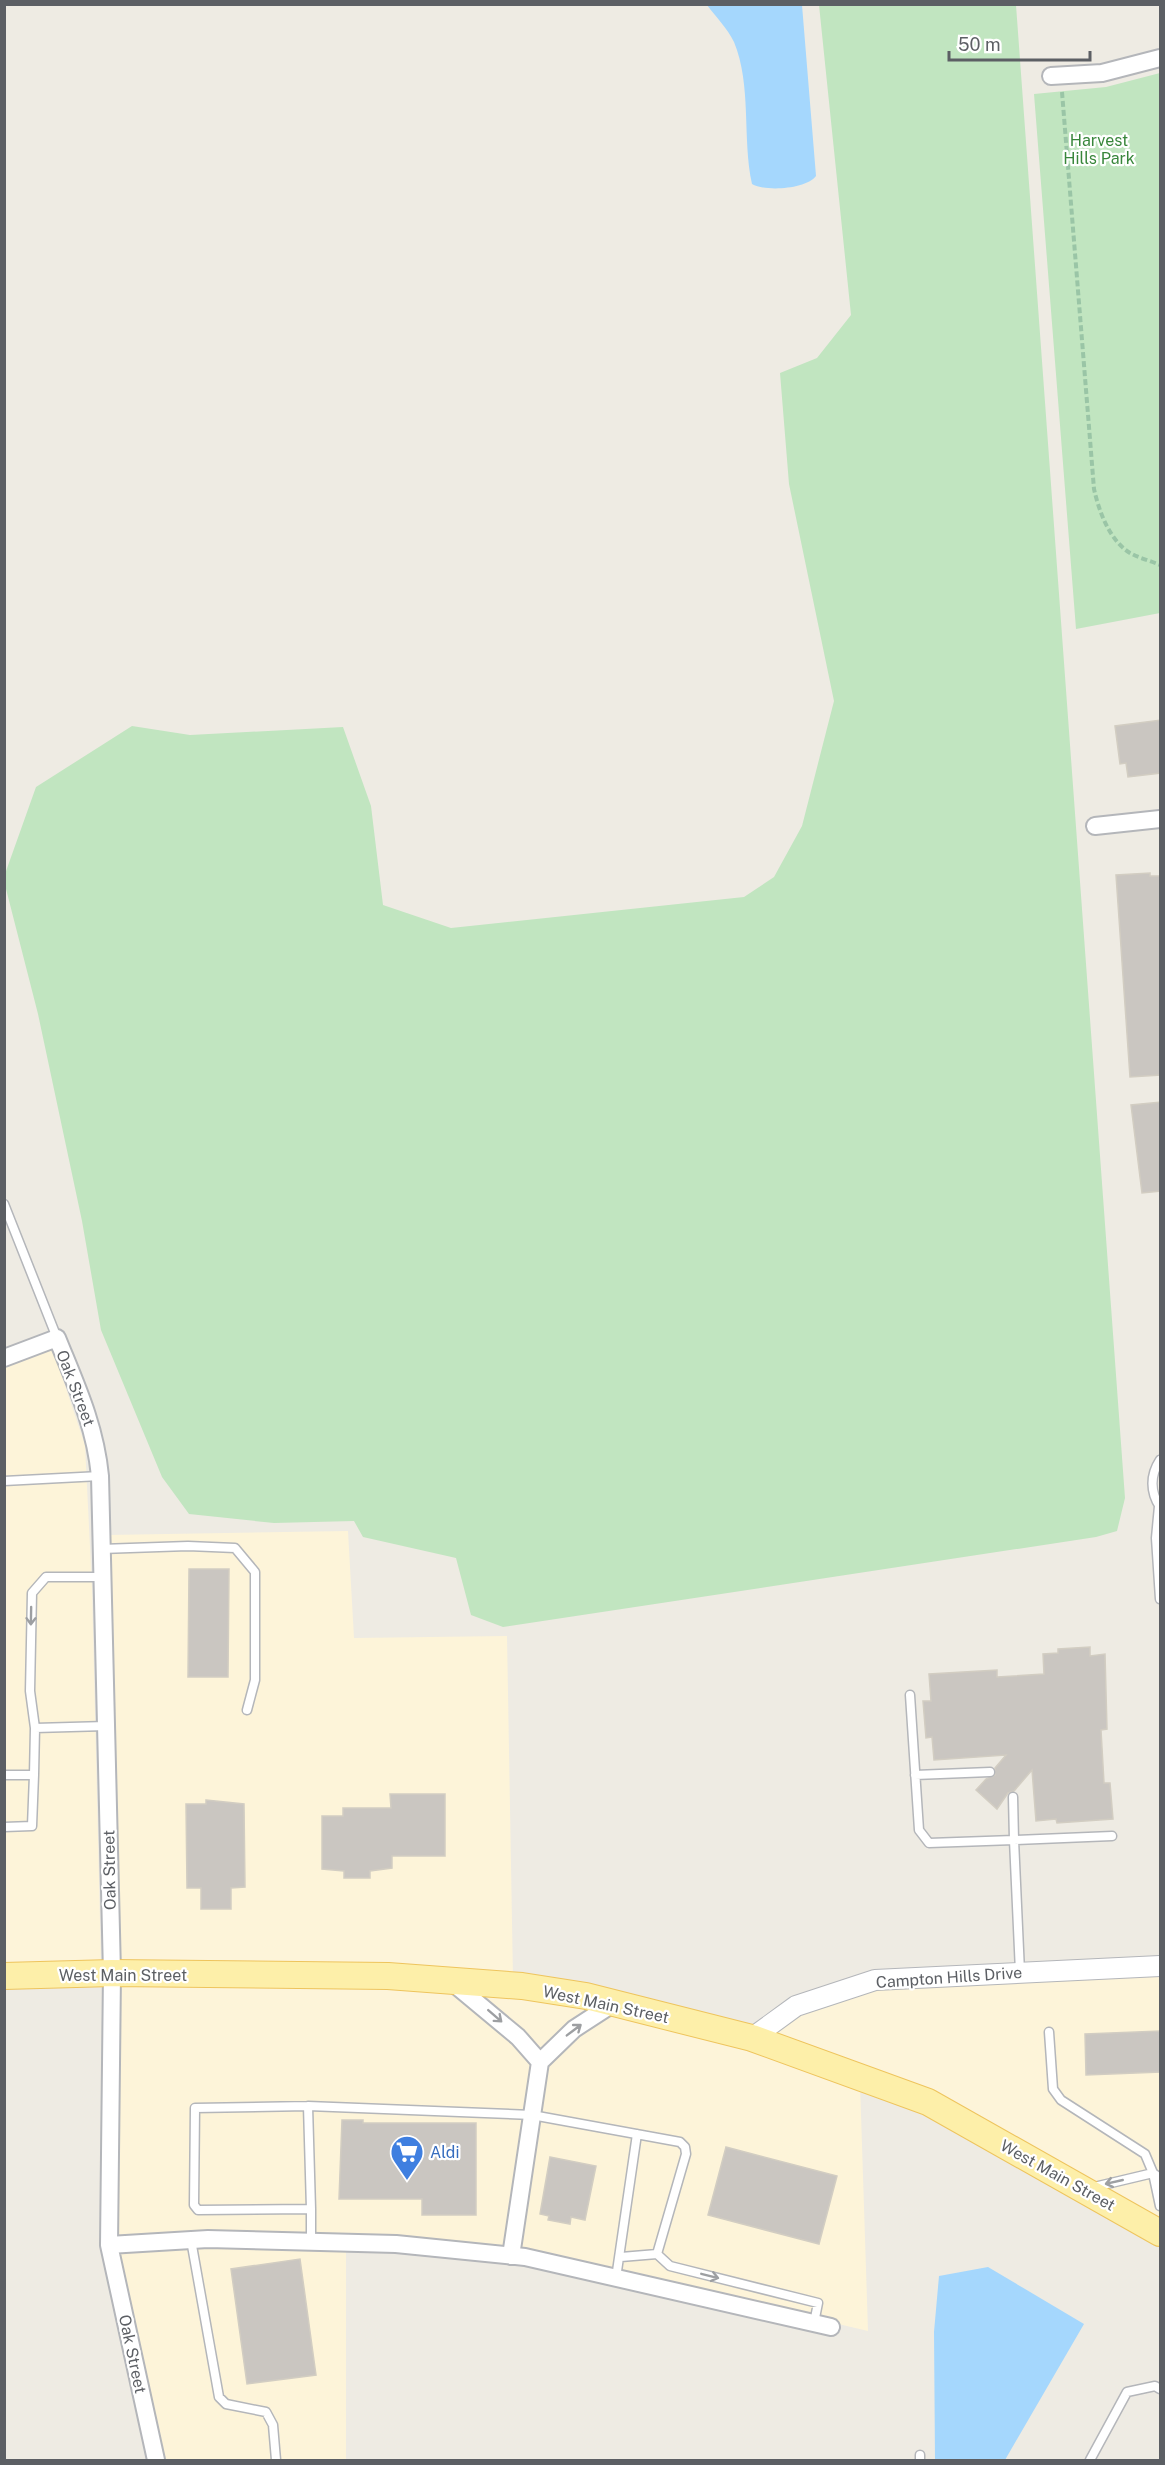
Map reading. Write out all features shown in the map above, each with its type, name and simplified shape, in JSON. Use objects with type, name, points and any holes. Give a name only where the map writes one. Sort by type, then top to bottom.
[{"type":"main road","name":"West Main Street","points":[[4,1977],[112,1973],[388,1976],[522,1986],[614,2003],[752,2038],[928,2102],[1161,2233]]},
{"type":"street","points":[[1056,76],[1102,73],[1161,58]]},
{"type":"street","points":[[1095,826],[1161,819]]},
{"type":"street","name":"Oak Street","points":[[4,1358],[57,1338],[89,1416],[96,1443],[99,1476],[112,1973],[109,2245],[156,2460]]},
{"type":"street","name":"Campton Hills Drive","points":[[752,2038],[796,2006],[875,1980],[1161,1966]]},
{"type":"street","points":[[449,1980],[518,2037],[540,2062]]},
{"type":"street","points":[[511,2256],[540,2062],[574,2029],[614,2003]]},
{"type":"street","points":[[109,2245],[191,2240],[310,2241],[396,2244],[511,2256],[831,2327]]},
{"type":"lane","points":[[4,1204],[57,1338]]},
{"type":"lane","points":[[1161,1460],[1152,1479],[1153,1493],[1160,1507],[1156,1538],[1161,1599]]},
{"type":"lane","points":[[4,1481],[99,1476]]},
{"type":"lane","points":[[101,1549],[188,1546],[235,1548],[255,1572],[255,1680],[247,1710]]},
{"type":"lane","points":[[4,1827],[32,1826],[35,1728],[30,1691],[32,1593],[46,1577],[102,1577]]},
{"type":"lane","points":[[910,1695],[919,1830],[928,1843],[1112,1836]]},
{"type":"lane","points":[[35,1728],[106,1726]]},
{"type":"lane","points":[[915,1775],[990,1772]]},
{"type":"lane","points":[[4,1775],[34,1775]]},
{"type":"lane","points":[[1013,1797],[1020,1972]]},
{"type":"lane","points":[[1049,2032],[1053,2089],[1061,2100],[1145,2154],[1157,2176],[1161,2206]]},
{"type":"lane","points":[[308,2106],[310,2241]]},
{"type":"lane","points":[[311,2210],[198,2210],[194,2205],[195,2108],[308,2106],[532,2115],[680,2142],[685,2147],[686,2154],[657,2254]]},
{"type":"lane","points":[[616,2278],[621,2257],[637,2133]]},
{"type":"lane","points":[[1083,2190],[1157,2176]]},
{"type":"lane","points":[[191,2240],[219,2397],[226,2404],[266,2412],[273,2425],[276,2460]]},
{"type":"lane","points":[[621,2257],[657,2254],[670,2266],[818,2303],[814,2323]]},
{"type":"lane","points":[[1090,2460],[1127,2392],[1155,2386],[1161,2389]]},
{"type":"path","points":[[1056,76],[1094,489],[1099,511],[1112,534],[1128,552],[1161,565]]},
{"type":"shaded area","points":[[53,1350],[85,1445],[92,1588],[101,1963],[5,1965],[4,1366]]},
{"type":"shaded area","points":[[348,1531],[354,1638],[507,1636],[513,1978],[120,1964],[107,1535]]},
{"type":"shaded area","points":[[1160,1975],[1160,2231],[766,2034],[811,2008],[872,1988]]},
{"type":"shaded area","points":[[121,1980],[406,1983],[541,1997],[733,2040],[860,2083],[868,2331],[528,2251],[346,2233],[346,2460],[161,2459],[116,2236]]},
{"type":"green space","points":[[819,5],[1016,5],[1125,1498],[1117,1531],[1096,1537],[503,1627],[471,1615],[456,1558],[363,1537],[354,1521],[274,1523],[189,1514],[162,1477],[101,1330],[82,1221],[38,1014],[5,885],[5,874],[36,787],[132,726],[190,735],[343,727],[371,806],[383,905],[451,928],[744,897],[774,877],[802,826],[834,701],[789,484],[780,373],[817,358],[851,315]]},
{"type":"green space","name":"Harvest Hills Park","points":[[1160,73],[1160,613],[1076,629],[1034,94],[1106,87]]},
{"type":"water","points":[[707,5],[802,5],[816,176],[804,184],[786,188],[766,188],[752,184],[740,59],[725,27]]},
{"type":"water","points":[[988,2267],[1084,2324],[1005,2460],[935,2460],[934,2332],[939,2276]]},
{"type":"building","points":[[1161,720],[1161,773],[1128,777],[1126,763],[1120,764],[1115,726]]},
{"type":"building","points":[[1150,873],[1150,876],[1161,876],[1161,1075],[1130,1077],[1116,875]]},
{"type":"building","points":[[1161,1102],[1161,1191],[1142,1193],[1131,1105]]},
{"type":"building","points":[[189,1569],[229,1569],[228,1677],[188,1677]]},
{"type":"building","points":[[1090,1647],[1090,1656],[1105,1654],[1107,1729],[1101,1730],[1104,1783],[1110,1783],[1113,1819],[1057,1823],[1056,1819],[1036,1821],[1032,1770],[1014,1791],[1008,1793],[997,1809],[976,1790],[986,1779],[995,1775],[995,1768],[1006,1755],[934,1760],[932,1737],[926,1738],[923,1701],[931,1701],[929,1674],[997,1670],[997,1677],[1044,1674],[1043,1654],[1058,1653],[1058,1649]]},
{"type":"building","points":[[390,1794],[445,1794],[445,1856],[392,1856],[392,1868],[370,1871],[370,1878],[344,1878],[344,1871],[322,1869],[322,1816],[343,1816],[343,1808],[391,1808]]},
{"type":"building","points":[[206,1800],[244,1804],[245,1887],[231,1888],[231,1909],[201,1909],[201,1888],[187,1888],[186,1804],[206,1804]]},
{"type":"building","points":[[1161,2031],[1161,2072],[1086,2075],[1085,2034]]},
{"type":"building","name":"Aldi","points":[[342,2120],[363,2120],[363,2123],[476,2123],[476,2215],[422,2215],[422,2199],[339,2199]]},
{"type":"building","points":[[726,2147],[837,2176],[819,2244],[708,2215]]},
{"type":"building","points":[[550,2157],[596,2166],[585,2220],[571,2217],[570,2224],[548,2220],[549,2216],[540,2214]]},
{"type":"building","points":[[300,2259],[316,2375],[247,2384],[231,2269]]},
{"type":"place","name":"Aldi","points":[[407,2181]]}]
